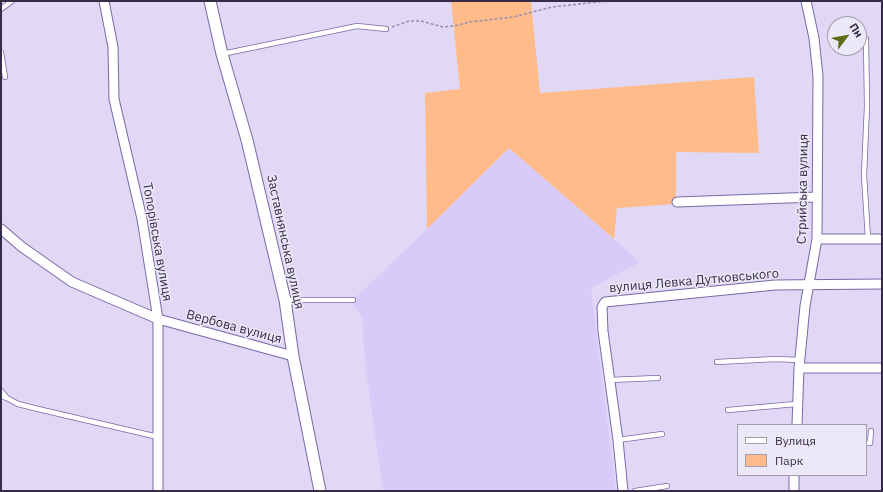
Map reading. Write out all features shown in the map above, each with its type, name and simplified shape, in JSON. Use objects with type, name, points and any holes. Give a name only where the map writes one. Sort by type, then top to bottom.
[{"type":"street","name":"Топорівська вулиця","points":[[104,1],[113,47],[114,99],[142,219],[158,319],[158,491]]},
{"type":"street","name":"Заставнянська вулиця","points":[[210,1],[222,54],[247,140],[285,300],[293,356],[320,491]]},
{"type":"street","name":"Стрийська вулиця","points":[[796,424],[799,364],[805,306],[817,239],[816,197],[818,76],[814,38],[806,1]]},
{"type":"street","points":[[677,202],[816,197]]},
{"type":"street","name":"Вербова вулиця","points":[[1,229],[22,247],[72,282],[158,319],[293,356]]},
{"type":"street","points":[[817,239],[882,239]]},
{"type":"street","points":[[809,284],[882,284]]},
{"type":"street","name":"вулиця Левка Дутковського","points":[[623,491],[618,440],[603,331],[602,308],[605,302],[775,285],[809,284]]},
{"type":"street","points":[[799,364],[882,368]]},
{"type":"street","points":[[794,476],[794,491]]},
{"type":"lane","points":[[1,9],[12,1]]},
{"type":"lane","points":[[222,54],[356,26],[386,29]]},
{"type":"lane","points":[[1,52],[5,78]]},
{"type":"lane","points":[[866,56],[867,106],[864,175],[868,239]]},
{"type":"lane","points":[[285,300],[353,300]]},
{"type":"lane","points":[[717,362],[776,359],[799,364]]},
{"type":"lane","points":[[609,380],[658,378]]},
{"type":"lane","points":[[1,391],[7,398]]},
{"type":"lane","points":[[1,396],[18,404],[158,438]]},
{"type":"lane","points":[[728,410],[796,404]]},
{"type":"lane","points":[[867,443],[870,443],[871,431]]},
{"type":"lane","points":[[618,440],[662,434]]},
{"type":"lane","points":[[635,491],[667,486]]},
{"type":"path","points":[[386,29],[409,21],[421,21],[443,27],[454,26],[470,22],[513,17],[552,7],[607,1]]},
{"type":"shaded area","points":[[509,148],[640,262],[591,288],[616,491],[383,491],[365,363],[362,317],[354,306],[353,300]]},
{"type":"green space","points":[[451,1],[531,1],[540,93],[754,77],[759,153],[676,152],[676,204],[617,208],[614,239],[509,148],[427,229],[425,93],[460,89]]}]
